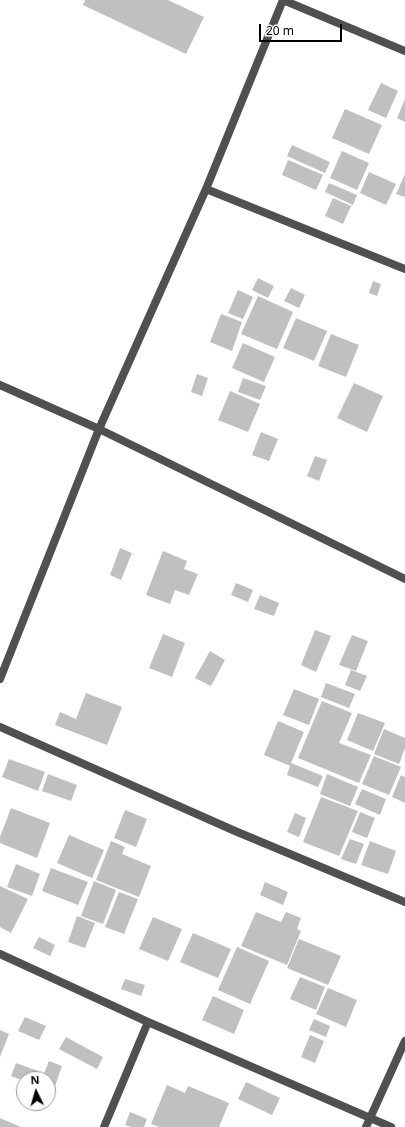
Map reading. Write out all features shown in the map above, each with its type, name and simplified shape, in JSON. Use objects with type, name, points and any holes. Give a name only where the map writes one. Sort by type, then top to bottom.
[{"type":"street","points":[[0,679],[99,429],[206,189],[283,0],[405,51]]},
{"type":"street","points":[[206,189],[405,269]]},
{"type":"street","points":[[0,386],[99,429],[405,579]]},
{"type":"street","points":[[0,726],[235,830],[405,902]]},
{"type":"street","points":[[0,954],[148,1022],[391,1127]]},
{"type":"street","points":[[104,1127],[148,1022]]},
{"type":"street","points":[[366,1127],[405,1040]]},
{"type":"building","points":[[85,0],[168,0],[204,17],[186,54],[83,5]]},
{"type":"building","points":[[381,83],[398,91],[386,118],[368,110]]},
{"type":"building","points":[[405,99],[405,122],[397,118]]},
{"type":"building","points":[[345,109],[382,125],[369,154],[332,138]]},
{"type":"building","points":[[292,145],[330,162],[325,173],[287,156]]},
{"type":"building","points":[[342,151],[369,163],[357,190],[330,178]]},
{"type":"building","points":[[288,160],[323,175],[316,190],[282,175]]},
{"type":"building","points":[[369,172],[396,184],[386,205],[360,193]]},
{"type":"building","points":[[405,174],[405,197],[396,194]]},
{"type":"building","points":[[329,183],[357,195],[353,205],[325,192]]},
{"type":"building","points":[[333,198],[351,206],[343,224],[325,216]]},
{"type":"building","points":[[258,278],[274,286],[268,298],[252,290]]},
{"type":"building","points":[[373,281],[381,284],[377,296],[369,293]]},
{"type":"building","points":[[291,288],[305,295],[299,308],[284,301]]},
{"type":"building","points":[[238,290],[253,297],[243,319],[228,313]]},
{"type":"building","points":[[258,296],[293,312],[277,349],[241,334]]},
{"type":"building","points":[[221,314],[242,322],[232,351],[210,342]]},
{"type":"building","points":[[296,318],[327,331],[314,361],[283,348]]},
{"type":"building","points":[[331,334],[359,345],[346,377],[318,366]]},
{"type":"building","points":[[243,343],[275,357],[264,382],[232,368]]},
{"type":"building","points":[[197,374],[208,378],[202,396],[191,392]]},
{"type":"building","points":[[243,378],[266,386],[260,400],[238,392]]},
{"type":"building","points":[[354,383],[383,396],[367,432],[337,418]]},
{"type":"building","points":[[230,391],[260,404],[248,432],[218,420]]},
{"type":"building","points":[[261,432],[278,439],[269,461],[252,455]]},
{"type":"building","points":[[315,456],[327,460],[319,481],[307,476]]},
{"type":"building","points":[[120,548],[132,553],[121,580],[110,575]]},
{"type":"building","points":[[163,551],[187,561],[184,569],[198,574],[189,595],[175,590],[170,604],[146,595]]},
{"type":"building","points":[[236,583],[253,590],[248,602],[231,595]]},
{"type":"building","points":[[260,595],[279,603],[274,616],[254,609]]},
{"type":"building","points":[[315,630],[331,636],[316,672],[301,665]]},
{"type":"building","points":[[163,634],[185,643],[172,677],[149,668]]},
{"type":"building","points":[[352,635],[368,641],[356,671],[339,665]]},
{"type":"building","points":[[210,651],[225,660],[211,686],[195,678]]},
{"type":"building","points":[[351,670],[367,676],[360,691],[345,685]]},
{"type":"building","points":[[326,683],[355,694],[349,708],[321,697]]},
{"type":"building","points":[[294,689],[319,699],[309,725],[283,715]]},
{"type":"building","points":[[86,693],[122,707],[107,745],[55,725],[60,712],[76,719]]},
{"type":"building","points":[[322,701],[352,713],[339,743],[371,755],[359,783],[298,758]]},
{"type":"building","points":[[358,713],[385,723],[373,751],[347,740]]},
{"type":"building","points":[[278,721],[304,732],[291,763],[323,776],[318,787],[287,775],[290,766],[264,755]]},
{"type":"building","points":[[384,729],[405,738],[405,748],[399,764],[374,754]]},
{"type":"building","points":[[374,756],[401,767],[389,795],[362,784]]},
{"type":"building","points":[[9,759],[45,772],[38,791],[2,777]]},
{"type":"building","points":[[48,774],[77,785],[71,801],[42,791]]},
{"type":"building","points":[[327,774],[358,787],[350,806],[320,794]]},
{"type":"building","points":[[401,775],[405,777],[405,803],[392,797]]},
{"type":"building","points":[[362,789],[386,799],[380,815],[355,804]]},
{"type":"building","points":[[321,797],[358,811],[339,856],[303,842]]},
{"type":"building","points":[[11,808],[50,823],[37,858],[0,843],[0,837]]},
{"type":"building","points":[[125,810],[147,819],[136,847],[114,838]]},
{"type":"building","points":[[360,812],[375,818],[367,838],[352,832]]},
{"type":"building","points":[[295,813],[306,818],[299,837],[287,832]]},
{"type":"building","points":[[69,835],[104,850],[92,878],[57,863]]},
{"type":"building","points":[[350,839],[364,844],[356,864],[341,859]]},
{"type":"building","points":[[111,841],[125,847],[122,854],[151,866],[139,897],[96,880]]},
{"type":"building","points":[[370,841],[396,851],[388,874],[361,865]]},
{"type":"building","points":[[16,864],[40,874],[32,896],[7,887]]},
{"type":"building","points":[[51,868],[88,882],[78,905],[42,891]]},
{"type":"building","points":[[94,881],[116,890],[103,924],[81,916]]},
{"type":"building","points":[[265,882],[288,892],[283,905],[260,895]]},
{"type":"building","points":[[0,886],[28,899],[11,933],[0,927]]},
{"type":"building","points":[[119,892],[138,899],[124,934],[105,927]]},
{"type":"building","points":[[256,912],[281,922],[286,912],[301,918],[297,929],[301,931],[287,965],[241,946]]},
{"type":"building","points":[[77,916],[95,923],[85,948],[68,942]]},
{"type":"building","points":[[153,917],[182,929],[168,961],[139,949]]},
{"type":"building","points":[[193,933],[231,949],[218,978],[180,962]]},
{"type":"building","points":[[39,937],[55,945],[50,956],[33,948]]},
{"type":"building","points":[[299,939],[341,956],[328,985],[287,968]]},
{"type":"building","points":[[237,947],[269,961],[250,1004],[218,990]]},
{"type":"building","points":[[300,977],[325,987],[316,1010],[290,999]]},
{"type":"building","points":[[125,979],[145,985],[141,996],[121,989]]},
{"type":"building","points":[[328,988],[357,1000],[346,1027],[316,1014]]},
{"type":"building","points":[[213,996],[244,1010],[234,1034],[202,1020]]},
{"type":"building","points":[[25,1017],[46,1026],[39,1040],[18,1031]]},
{"type":"building","points":[[314,1019],[330,1026],[326,1037],[309,1030]]},
{"type":"building","points":[[0,1030],[9,1034],[0,1057]]},
{"type":"building","points":[[310,1035],[324,1041],[315,1063],[301,1057]]},
{"type":"building","points":[[66,1037],[103,1057],[97,1069],[59,1049]]},
{"type":"building","points":[[49,1061],[62,1066],[56,1083],[56,1071],[45,1071]]},
{"type":"building","points":[[16,1063],[38,1071],[16,1071],[16,1078],[11,1076]]},
{"type":"building","points":[[246,1082],[280,1098],[272,1115],[238,1099]]},
{"type":"building","points":[[167,1085],[185,1093],[188,1086],[229,1103],[219,1127],[159,1127],[151,1124]]},
{"type":"building","points":[[130,1112],[147,1119],[144,1127],[131,1127],[125,1125]]},
{"type":"building","points":[[0,1118],[21,1127],[0,1127]]}]
